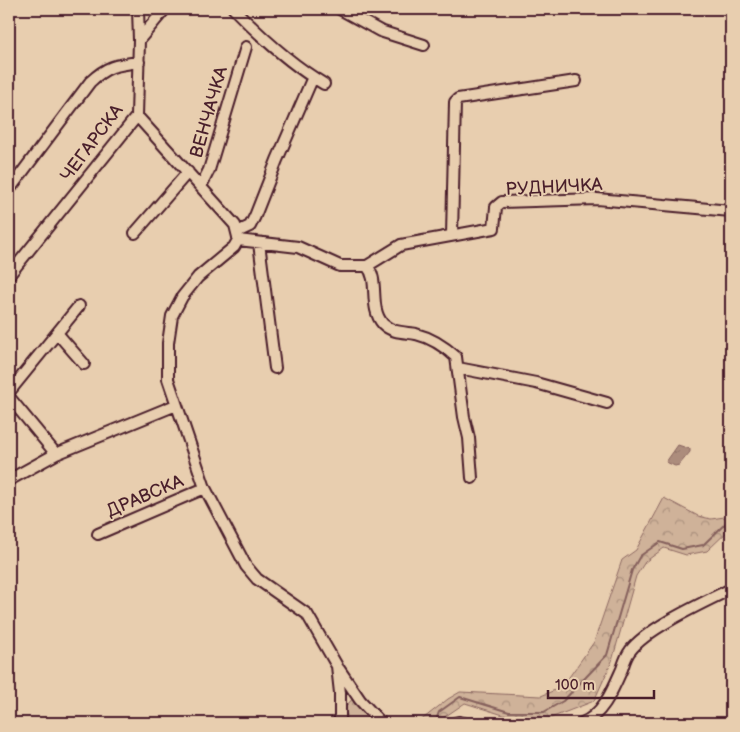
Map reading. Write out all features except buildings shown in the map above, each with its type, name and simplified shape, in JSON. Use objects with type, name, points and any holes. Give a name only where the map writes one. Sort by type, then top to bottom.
[{"type":"street","name":"ЧЕГАРСКА","points":[[9,275],[137,116],[138,9]]},
{"type":"street","points":[[139,40],[165,9]]},
{"type":"street","points":[[234,9],[283,55],[324,84]]},
{"type":"street","points":[[340,9],[380,31],[424,45]]},
{"type":"street","name":"ВЕНЧАЧКА","points":[[201,186],[210,170],[246,47]]},
{"type":"street","points":[[9,190],[90,82],[103,70],[122,64],[139,62]]},
{"type":"street","points":[[313,77],[276,160],[250,226],[238,236],[234,247],[198,277],[182,297],[172,316],[168,343],[168,379],[205,488],[246,566],[258,579],[307,614],[337,666],[360,700],[380,723]]},
{"type":"street","points":[[452,235],[455,102],[462,98],[576,81]]},
{"type":"street","points":[[137,116],[235,225],[238,236]]},
{"type":"street","name":"ВЕНЧАЧКА","points":[[134,233],[188,172]]},
{"type":"street","name":"РУДНИЧКА","points":[[367,266],[401,245],[494,228],[496,207],[502,202],[597,199],[731,211]]},
{"type":"street","points":[[238,236],[259,243],[298,247],[340,266],[367,266],[371,270],[376,311],[383,323],[399,332],[414,334],[440,344],[456,357],[464,417],[469,438],[472,478]]},
{"type":"street","points":[[259,243],[275,368]]},
{"type":"street","points":[[9,392],[79,306]]},
{"type":"street","points":[[57,334],[84,364]]},
{"type":"street","points":[[458,368],[536,383],[607,402]]},
{"type":"street","points":[[9,397],[56,454]]},
{"type":"street","points":[[9,480],[56,454],[176,405]]},
{"type":"street","name":"ДРАВСКА","points":[[98,534],[205,488]]},
{"type":"street","points":[[582,723],[592,719],[610,695],[629,651],[644,637],[665,623],[731,589]]},
{"type":"street","points":[[337,666],[340,693],[340,723]]},
{"type":"street","points":[[454,723],[464,723]]},
{"type":"green space","points":[[664,498],[698,516],[711,519],[731,516],[731,528],[707,551],[686,555],[664,548],[645,562],[636,576],[612,661],[594,701],[548,719],[513,718],[465,703],[443,718],[442,723],[391,723],[419,722],[460,692],[541,696],[562,687],[594,642],[622,560],[636,550]]},
{"type":"green space","points":[[359,692],[391,723],[345,723],[344,708]]},
{"type":"water","points":[[678,445],[690,449],[690,452],[679,465],[675,466],[666,462]]},
{"type":"waterway","points":[[435,723],[439,712],[460,697],[509,712],[544,712],[563,701],[607,655],[632,570],[640,556],[660,542],[682,549],[703,545],[727,522],[731,522]]},
{"type":"waterway","points":[[331,723],[334,718]]},
{"type":"waterway","points":[[346,720],[353,721],[354,723]]}]
